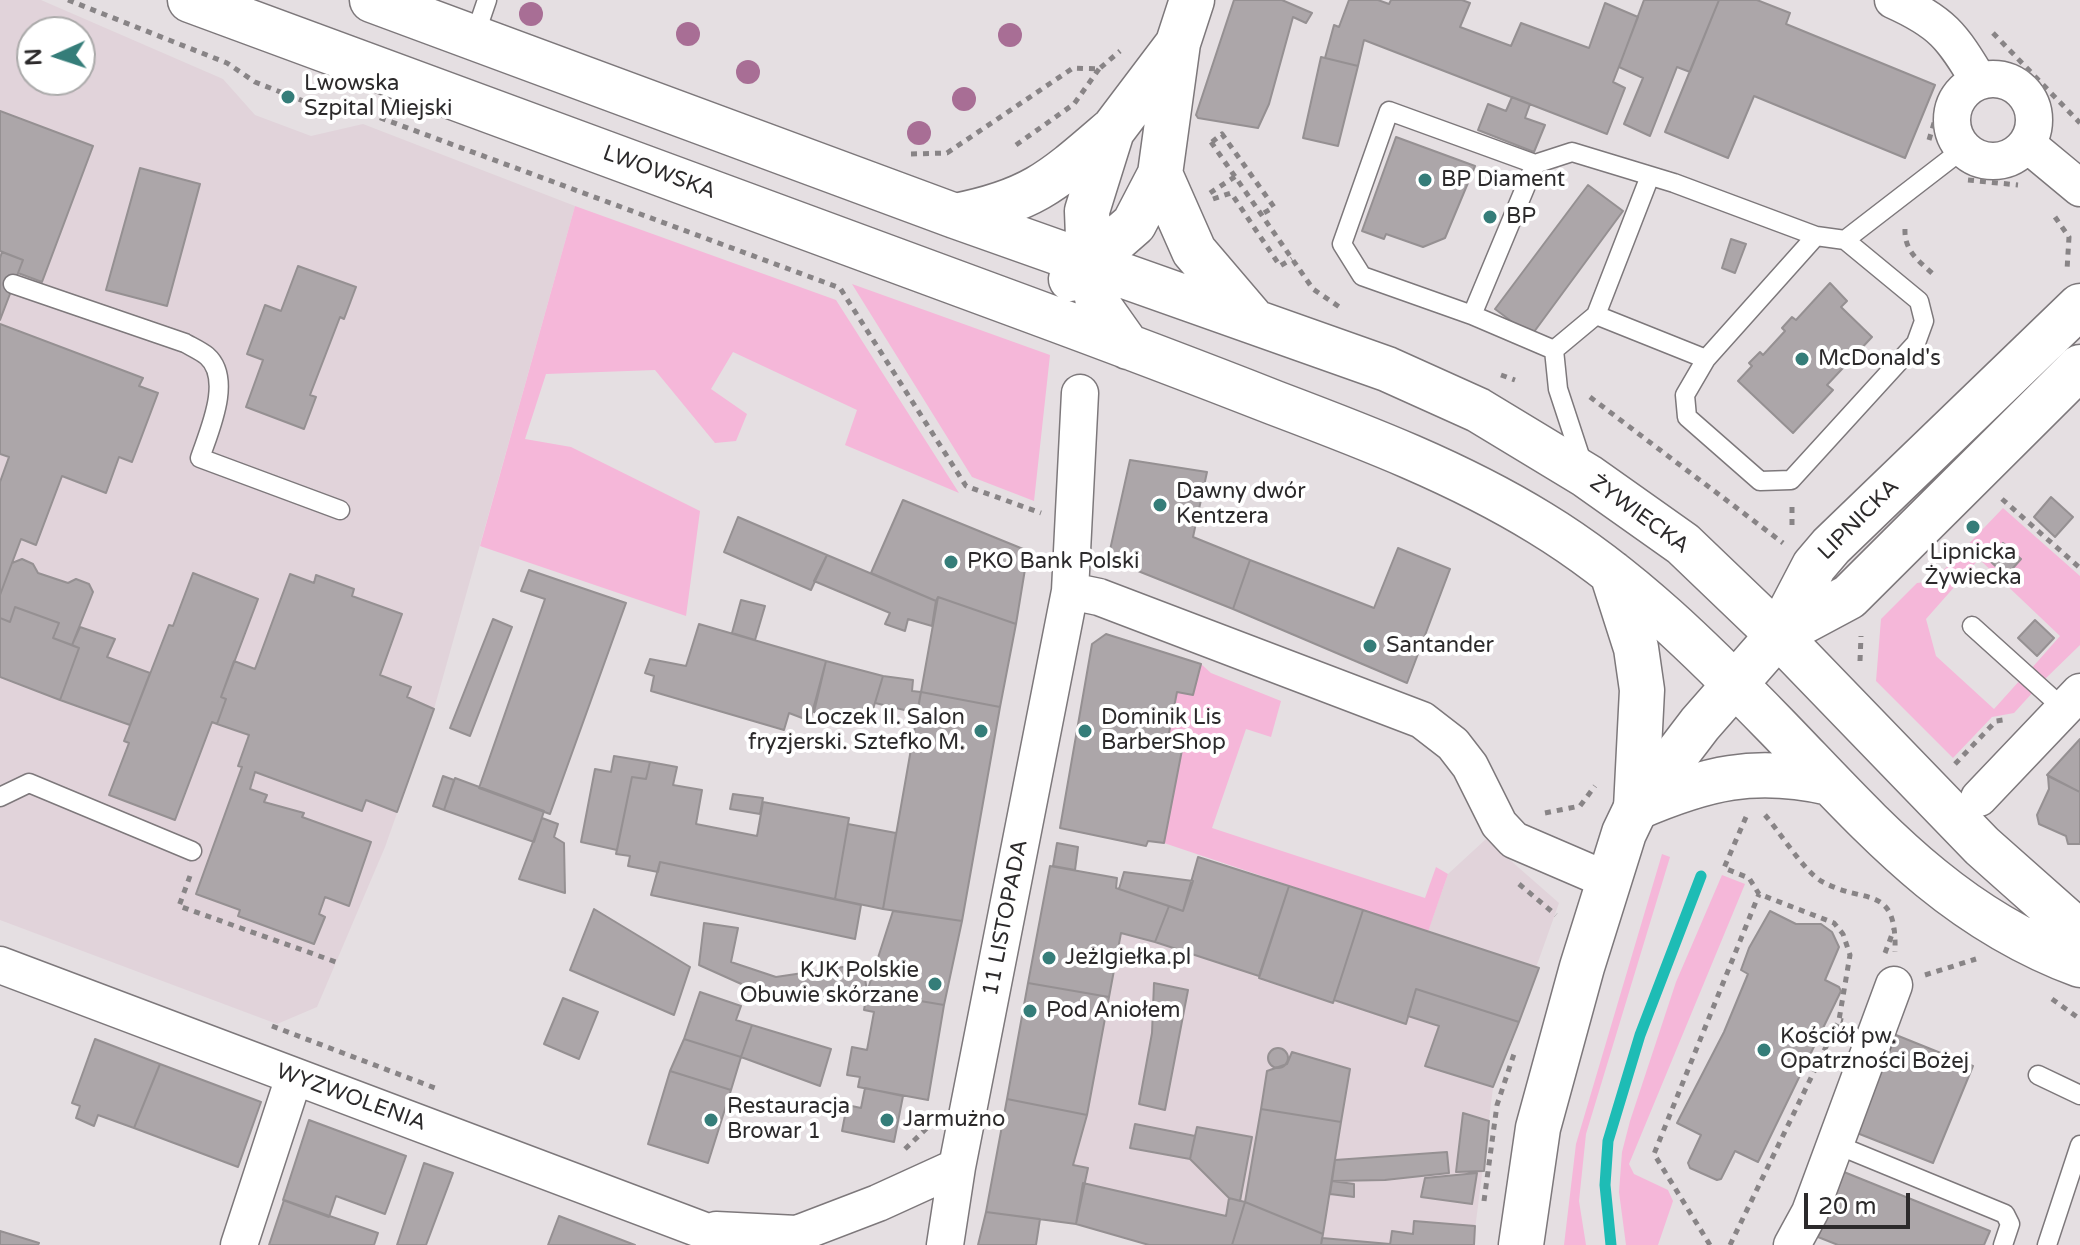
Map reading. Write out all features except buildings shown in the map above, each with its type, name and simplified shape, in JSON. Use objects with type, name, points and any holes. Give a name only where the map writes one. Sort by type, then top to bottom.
[{"type":"main road","name":"LWOWSKA","points":[[190,0],[1128,347]]},
{"type":"main road","points":[[372,0],[481,19],[955,216],[1089,263]]},
{"type":"main road","points":[[1014,304],[1061,288],[1134,224],[1160,174],[1178,43],[1192,0]]},
{"type":"main road","points":[[955,216],[1003,207],[1059,176],[1112,131],[1178,43]]},
{"type":"main road","points":[[1112,131],[1087,211],[1089,263],[1099,306],[1128,347],[1410,456],[1541,523],[1611,571],[1733,683],[1913,865],[1973,912],[2038,949],[2080,965]]},
{"type":"main road","points":[[1160,174],[1194,251],[1254,321]]},
{"type":"main road","name":"ŻYWIECKA","points":[[1089,263],[1387,369],[1439,391],[1519,434],[1587,476],[1683,544],[1778,635],[1982,846],[2080,933]]},
{"type":"main road","name":"LIPNICKA","points":[[1778,635],[1814,566],[1831,546],[2080,306]]},
{"type":"main road","points":[[1521,1245],[1538,1128],[1607,880],[1636,808],[1733,683],[1778,635],[1849,597],[2080,367]]},
{"type":"main road","points":[[1611,571],[1636,648],[1642,690],[1636,808]]},
{"type":"main road","points":[[1636,808],[1690,785],[1750,787],[1772,773],[1830,783]]},
{"type":"street","points":[[1893,0],[1934,20],[1957,45],[1962,83],[1961,93],[1952,111],[1953,132],[1963,149],[1989,162],[2016,154],[2027,144],[2034,125],[2031,106],[2020,89],[2000,79],[1962,83]]},
{"type":"street","points":[[2027,144],[2076,177]]},
{"type":"street","name":"11 LISTOPADA","points":[[945,1245],[957,1167],[1070,591],[1080,393]]},
{"type":"street","points":[[1070,591],[1099,597],[1422,720],[1453,744],[1470,766],[1499,824],[1514,840],[1607,880]]},
{"type":"street","points":[[1979,798],[2072,700]]},
{"type":"street","name":"WYZWOLENIA","points":[[0,965],[742,1245]]},
{"type":"street","points":[[1792,1245],[1810,1212],[1835,1144],[1887,976]]},
{"type":"street","points":[[239,1245],[294,1077]]},
{"type":"street","name":"WYZWOLENIA","points":[[704,1229],[797,1234],[878,1203],[957,1167]]},
{"type":"lane","points":[[1554,350],[1472,315],[1362,276],[1342,244],[1389,111],[1535,164],[1572,152],[1650,176],[1816,236],[1845,240],[1919,301],[1924,321],[1916,343],[1791,480],[1760,481],[1687,417],[1685,395],[1706,359],[1816,236]]},
{"type":"lane","points":[[1845,240],[1963,149]]},
{"type":"lane","points":[[1472,315],[1535,164]]},
{"type":"lane","points":[[1554,350],[1596,315],[1650,176]]},
{"type":"lane","points":[[13,284],[185,343],[209,357],[219,377],[214,418],[200,458],[340,510]]},
{"type":"lane","points":[[1596,315],[1706,359]]},
{"type":"lane","points":[[1554,350],[1558,389],[1587,476]]},
{"type":"lane","points":[[1972,626],[2072,700]]},
{"type":"lane","points":[[0,797],[29,783],[192,851]]},
{"type":"lane","points":[[2038,1075],[2080,1095]]},
{"type":"lane","points":[[1835,1144],[2005,1214],[2010,1224],[2003,1245]]},
{"type":"lane","points":[[2047,1245],[2080,1145]]},
{"type":"path","points":[[68,0],[227,63],[255,82],[311,104],[351,107],[840,288],[966,486],[1046,515]]},
{"type":"path","points":[[1983,26],[2006,43],[2080,123]]},
{"type":"path","points":[[1016,145],[1074,104],[1099,69],[1131,40]]},
{"type":"path","points":[[904,153],[917,156],[947,153],[1073,68],[1099,69]]},
{"type":"path","points":[[1927,177],[1912,158],[1927,144],[1938,99],[1962,83]]},
{"type":"path","points":[[1203,132],[1262,214],[1274,207],[1222,134],[1211,142]]},
{"type":"path","points":[[1215,190],[1236,176]]},
{"type":"path","points":[[1202,206],[1218,195],[1231,193],[1280,266],[1292,259]]},
{"type":"path","points":[[1589,396],[1792,550]]},
{"type":"path","points":[[1995,493],[2080,568]]},
{"type":"path","points":[[1730,1245],[1839,1020],[1850,955],[1843,934],[1834,923],[1759,894],[1749,878],[1724,868],[1750,787]]},
{"type":"path","points":[[1750,787],[1820,880],[1883,902],[1896,923],[1887,976]]},
{"type":"path","points":[[192,851],[198,855],[179,906],[336,962]]},
{"type":"path","points":[[1511,878],[1534,894]]},
{"type":"path","points":[[1710,1245],[1654,1154],[1759,894]]},
{"type":"path","points":[[1887,976],[1896,923]]},
{"type":"path","points":[[1887,976],[1974,958],[1988,964]]},
{"type":"path","points":[[2042,991],[2080,1019]]},
{"type":"path","points":[[1839,1020],[1849,1023]]},
{"type":"path","points":[[896,1155],[930,1125]]},
{"type":"shaded area","points":[[0,0],[41,0],[78,16],[16,16],[16,96],[96,96],[96,24],[223,79],[255,115],[311,136],[363,124],[575,206],[434,709],[385,847],[317,1007],[277,1024],[0,920]]},
{"type":"shaded area","points":[[575,206],[836,300],[959,493],[845,445],[857,410],[733,352],[711,389],[747,414],[736,441],[715,443],[655,370],[546,374],[525,439],[571,447],[700,511],[686,616],[480,546]]},
{"type":"shaded area","points":[[852,284],[1050,355],[1034,501],[972,477]]},
{"type":"shaded area","points":[[2003,508],[2080,576],[2080,645],[2043,681],[2030,670],[2060,636],[1979,559],[1926,619],[1936,656],[1994,709],[2021,679],[2034,691],[2014,713],[1992,717],[1953,758],[1876,681],[1881,619],[1917,583],[1933,581]]},
{"type":"shaded area","points":[[1201,664],[1211,673],[1281,701],[1271,737],[1246,729],[1212,828],[1425,898],[1436,867],[1448,874],[1428,932],[1164,843],[1181,751],[1171,749],[1173,740],[1168,738],[1177,692],[1193,695]]},
{"type":"shaded area","points":[[1486,839],[1559,903],[1493,1088],[1473,1245],[1150,1245],[1076,1224],[1088,1169],[1073,1165],[1087,1115],[1121,933],[1155,942],[1169,906],[1193,881],[1198,857],[1428,931],[1448,874]]},
{"type":"shaded area","points":[[1662,854],[1670,857],[1586,1134],[1579,1201],[1586,1245],[1564,1245],[1576,1144]]},
{"type":"shaded area","points":[[1722,875],[1745,884],[1629,1164],[1634,1174],[1668,1190],[1673,1201],[1658,1245],[1626,1245],[1619,1192],[1622,1152],[1630,1121],[1676,982]]},
{"type":"waterway","points":[[1611,1245],[1605,1185],[1608,1141],[1640,1035],[1701,876]]},
{"type":"place","name":"Lwowska Szpital Miejski","points":[[288,97]]},
{"type":"place","name":"BP Diament","points":[[1425,180]]},
{"type":"place","name":"BP","points":[[1490,217]]},
{"type":"place","name":"McDonald's","points":[[1802,359]]},
{"type":"place","name":"Dawny dwór Kentzera","points":[[1160,505]]},
{"type":"place","name":"Lipnicka Żywiecka","points":[[1973,527]]},
{"type":"place","name":"PKO Bank Polski","points":[[951,562]]},
{"type":"place","name":"Santander","points":[[1370,646]]},
{"type":"place","name":"Loczek II. Salon fryzjerski. Sztefko M.","points":[[981,731]]},
{"type":"place","name":"Dominik Lis BarberShop","points":[[1085,731]]},
{"type":"place","name":"JeżIgiełka.pl","points":[[1049,958]]},
{"type":"place","name":"KJK Polskie Obuwie skórzane","points":[[935,984]]},
{"type":"place","name":"Pod Aniołem","points":[[1030,1011]]},
{"type":"place","name":"Kościół pw. Opatrzności Bożej","points":[[1764,1050]]},
{"type":"place","name":"Restauracja Browar 1","points":[[711,1120]]},
{"type":"place","name":"Jarmużno","points":[[887,1120]]}]
